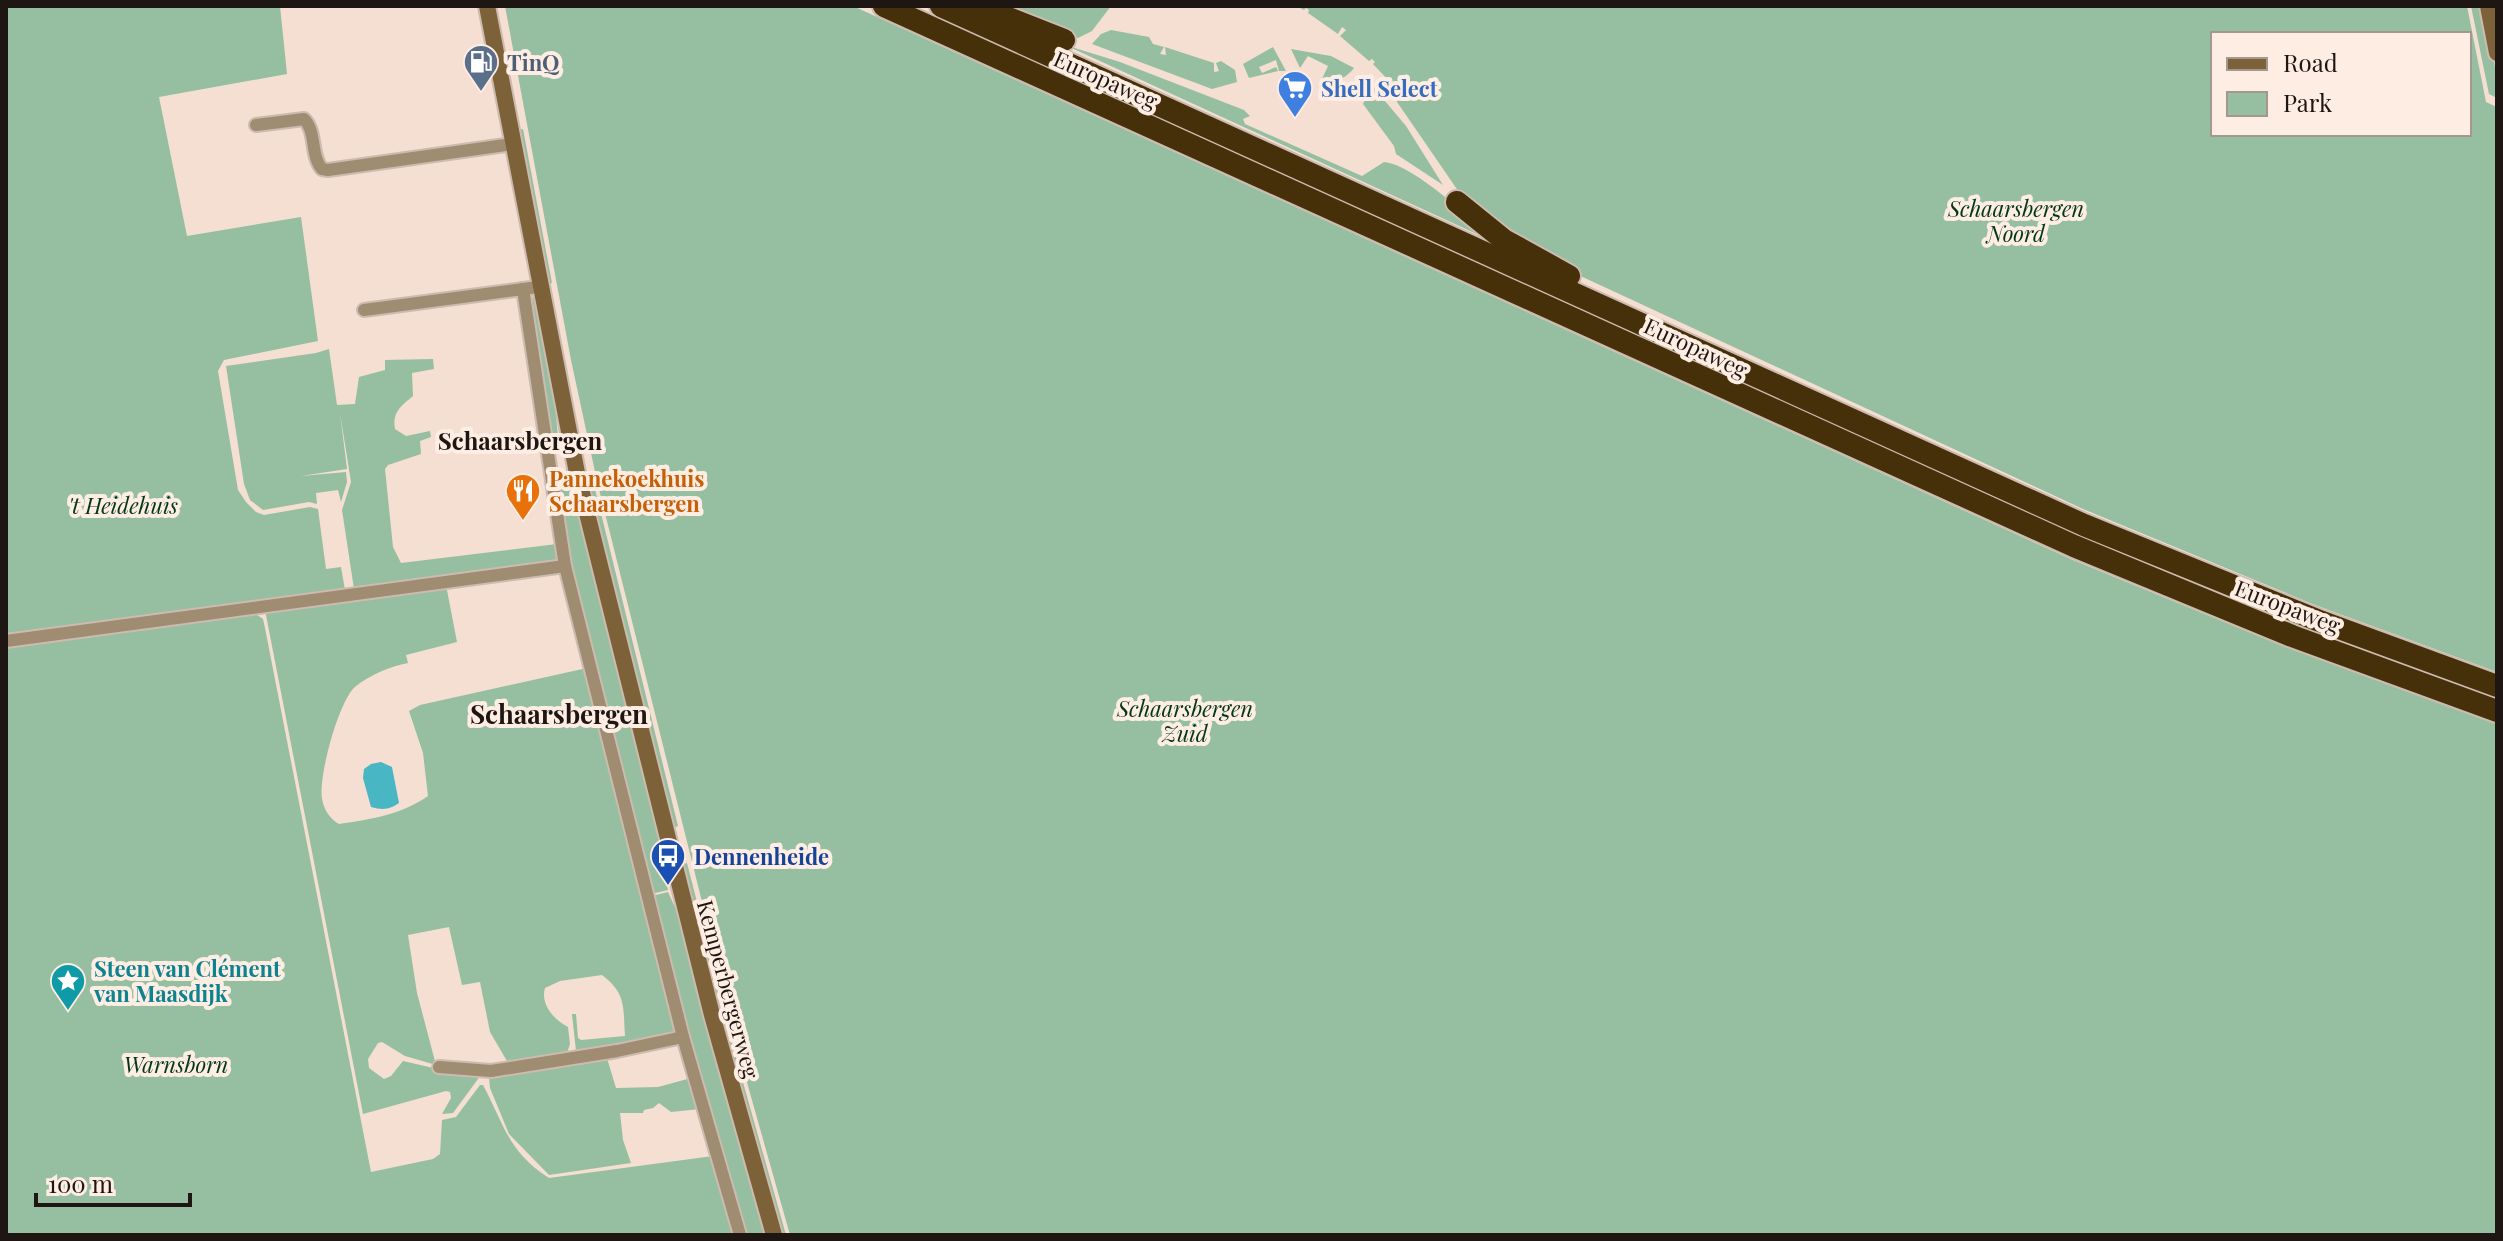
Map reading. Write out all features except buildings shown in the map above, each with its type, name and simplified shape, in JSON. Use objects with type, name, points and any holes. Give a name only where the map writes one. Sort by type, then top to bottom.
[{"type":"highway","name":"Europaweg","points":[[884,6],[1854,448],[2148,578],[2292,636],[2497,711]]},
{"type":"highway","name":"Europaweg","points":[[941,6],[2084,525],[2317,620],[2497,686]]},
{"type":"highway","points":[[978,6],[1064,40]]},
{"type":"highway","points":[[1457,202],[1504,240],[1712,346],[1798,395]]},
{"type":"main road","name":"Kemperbergerweg","points":[[487,6],[513,144],[532,288],[712,1015],[774,1235]]},
{"type":"main road","points":[[2488,6],[2497,53]]},
{"type":"street","points":[[256,125],[304,119],[310,126],[317,161],[322,169],[328,170],[513,144]]},
{"type":"street","points":[[364,310],[532,288]]},
{"type":"street","name":"Kemperbergerweg","points":[[532,288],[551,478],[565,566],[683,1037],[740,1235]]},
{"type":"street","points":[[551,478],[577,473]]},
{"type":"street","points":[[6,641],[565,566]]},
{"type":"street","points":[[439,1067],[491,1071],[683,1037]]},
{"type":"green space","name":"'t Heidehuis","points":[[6,6],[280,6],[287,74],[159,97],[187,236],[301,217],[318,341],[224,360],[218,371],[238,490],[256,512],[264,515],[310,507],[318,509],[326,569],[341,567],[345,590],[6,638]]},
{"type":"green space","name":"Schaarsbergen Zuid","points":[[505,6],[853,6],[2073,560],[2278,644],[2497,724],[2497,1235],[790,1235],[748,1086],[597,481],[571,360]]},
{"type":"green space","points":[[990,6],[1111,6],[1092,31],[1078,38]]},
{"type":"green space","name":"Schaarsbergen Noord","points":[[1296,6],[2467,6],[2486,102],[2497,107],[2497,672],[2315,605],[2083,509],[1546,260],[1463,198],[1395,99],[1396,96],[1408,94],[1406,89],[1395,94],[1394,86],[1373,64],[1375,62],[1372,59],[1369,61],[1340,36],[1346,30],[1342,27],[1338,34],[1308,13],[1306,8]]},
{"type":"green space","points":[[2471,6],[2483,6],[2497,77],[2495,97],[2489,94]]},
{"type":"green space","points":[[1111,30],[1149,37],[1153,44],[1164,47],[1160,54],[1166,55],[1165,47],[1214,63],[1214,72],[1219,71],[1216,63],[1221,61],[1235,70],[1237,82],[1212,89],[1092,44],[1101,34]]},
{"type":"green space","points":[[1065,45],[1120,62],[1244,110],[1250,116],[1243,119],[1245,124],[1362,176],[1384,162],[1397,166],[1429,184],[1505,247]]},
{"type":"green space","points":[[1273,47],[1286,71],[1279,71],[1276,60],[1259,67],[1262,73],[1276,67],[1278,71],[1249,78],[1243,64]]},
{"type":"green space","points":[[1291,49],[1331,56],[1354,68],[1339,80],[1321,81],[1328,66],[1308,56],[1300,68]]},
{"type":"green space","points":[[1363,75],[1406,126],[1443,185],[1396,154],[1394,146],[1363,104],[1366,97],[1363,95]]},
{"type":"green space","points":[[523,129],[552,283],[544,285],[515,131]]},
{"type":"green space","points":[[532,297],[537,300],[554,394],[559,447],[550,449]]},
{"type":"green space","points":[[329,349],[337,405],[355,404],[359,377],[385,370],[385,360],[433,359],[434,369],[412,373],[413,396],[398,410],[394,423],[395,429],[406,436],[430,431],[431,437],[420,441],[421,454],[388,465],[385,469],[393,547],[401,563],[557,544],[561,562],[354,589],[342,510],[351,482],[340,413],[347,469],[301,476],[346,472],[347,482],[341,502],[338,490],[316,493],[317,504],[309,502],[263,510],[250,500],[244,484],[226,366]]},
{"type":"green space","points":[[559,481],[572,481],[663,842],[668,890],[651,894],[569,566],[556,485]]},
{"type":"green space","points":[[595,489],[678,826],[673,828],[587,492]]},
{"type":"green space","points":[[446,585],[457,642],[406,655],[408,663],[374,675],[349,694],[337,722],[323,774],[322,799],[326,810],[339,824],[396,812],[428,796],[423,753],[409,711],[420,705],[587,668],[677,1028],[674,1037],[581,1053],[576,1051],[572,1014],[576,1014],[578,1038],[581,1040],[625,1036],[622,1002],[616,989],[602,975],[560,981],[545,988],[544,994],[549,1011],[568,1027],[570,1044],[566,1056],[511,1063],[490,1032],[480,982],[462,985],[449,927],[408,935],[417,993],[436,1065],[405,1056],[382,1042],[378,1043],[368,1059],[369,1068],[384,1079],[391,1076],[403,1061],[478,1075],[478,1079],[453,1113],[442,1114],[451,1098],[450,1092],[446,1091],[363,1114],[265,610]]},
{"type":"green space","name":"Warnsborn","points":[[253,612],[263,619],[265,628],[371,1172],[433,1159],[440,1154],[442,1120],[456,1117],[483,1085],[516,1147],[524,1158],[549,1178],[713,1156],[736,1235],[6,1235],[6,644]]},
{"type":"green space","points":[[687,863],[786,1235],[779,1235],[688,902],[684,864]]},
{"type":"green space","points":[[668,892],[684,927],[768,1235],[743,1235],[652,896]]},
{"type":"green space","points":[[606,1055],[616,1088],[658,1087],[691,1078],[700,1109],[671,1112],[659,1103],[643,1113],[620,1113],[623,1140],[631,1163],[549,1175],[509,1134],[490,1088],[489,1077]]},
{"type":"water","points":[[381,762],[392,767],[399,803],[385,809],[371,807],[363,778],[364,769]]},
{"type":"place","name":"TinQ","points":[[481,93]]},
{"type":"place","name":"Shell Select","points":[[1295,119]]},
{"type":"place","name":"Pannekoekhuis Schaarsbergen","points":[[523,522]]},
{"type":"place","name":"Dennenheide","points":[[668,887]]},
{"type":"place","name":"Steen van Clément van Maasdijk","points":[[68,1012]]},
{"type":"district","name":"Schaarsbergen","points":[[520,440]]},
{"type":"district","name":"Schaarsbergen","points":[[559,713]]}]
